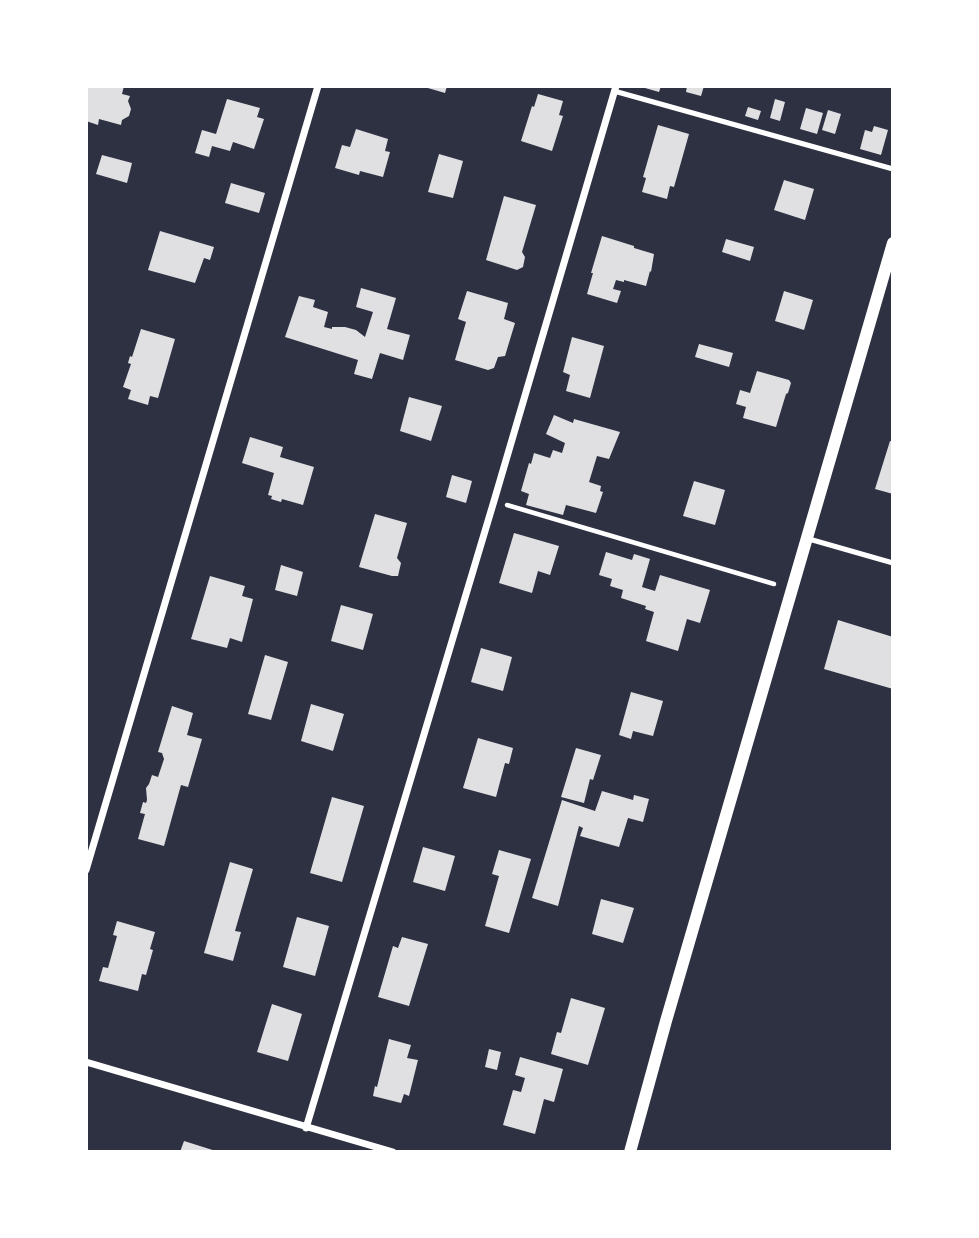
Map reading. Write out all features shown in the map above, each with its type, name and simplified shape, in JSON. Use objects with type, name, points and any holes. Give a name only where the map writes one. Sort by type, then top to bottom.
[{"type":"street","points":[[86,870],[318,86]]},
{"type":"street","points":[[306,1128],[615,88]]},
{"type":"street","points":[[630,1152],[893,243]]},
{"type":"street","points":[[86,1062],[375,1150],[393,1152]]},
{"type":"lane","points":[[615,88],[893,169]]},
{"type":"lane","points":[[807,538],[893,564]]},
{"type":"path","points":[[494,501],[792,589]]},
{"type":"building","points":[[86,86],[124,86],[122,94],[130,96],[129,116],[122,120],[121,125],[99,119],[98,125],[86,121]]},
{"type":"building","points":[[421,86],[447,86],[445,93]]},
{"type":"building","points":[[638,86],[661,86],[659,92]]},
{"type":"building","points":[[687,86],[704,86],[701,96],[686,92]]},
{"type":"building","points":[[538,94],[563,101],[559,115],[563,116],[552,151],[521,141]]},
{"type":"building","points":[[227,99],[260,108],[257,117],[264,119],[254,149],[233,142],[230,151],[212,146],[209,157],[195,153],[202,130],[216,134]]},
{"type":"building","points":[[775,99],[785,102],[780,121],[770,118]]},
{"type":"building","points":[[748,107],[761,111],[758,120],[745,116]]},
{"type":"building","points":[[806,108],[823,113],[817,134],[800,129]]},
{"type":"building","points":[[828,110],[841,114],[835,134],[822,130]]},
{"type":"building","points":[[658,125],[689,134],[674,187],[670,186],[667,199],[642,192],[646,178],[643,177]]},
{"type":"building","points":[[874,126],[888,130],[881,155],[860,149],[865,130],[872,132]]},
{"type":"building","points":[[356,129],[388,139],[385,151],[390,152],[383,177],[360,171],[359,175],[335,168],[342,145],[350,147]]},
{"type":"building","points":[[439,154],[463,161],[453,198],[428,192]]},
{"type":"building","points":[[102,155],[132,163],[127,183],[96,174]]},
{"type":"building","points":[[784,180],[814,189],[805,220],[774,210]]},
{"type":"building","points":[[231,183],[265,193],[259,213],[225,203]]},
{"type":"building","points":[[504,196],[536,205],[522,252],[525,257],[523,267],[517,270],[486,260]]},
{"type":"building","points":[[160,231],[214,247],[210,260],[204,258],[195,283],[148,270]]},
{"type":"building","points":[[602,236],[654,254],[646,286],[616,280],[613,289],[621,291],[617,303],[587,294]]},
{"type":"building","points":[[726,239],[754,247],[750,261],[722,252]]},
{"type":"building","points":[[361,288],[396,298],[387,329],[410,335],[403,360],[380,353],[372,379],[354,374],[358,360],[285,337],[299,296],[315,300],[313,307],[328,312],[324,327],[345,327],[356,330],[365,337],[373,312],[356,307]]},
{"type":"building","points":[[467,291],[508,303],[504,319],[515,323],[505,356],[498,357],[494,368],[488,370],[455,360],[466,322],[458,319]]},
{"type":"building","points":[[784,291],[813,300],[804,330],[775,321]]},
{"type":"building","points":[[141,329],[175,339],[158,398],[150,396],[148,405],[128,399],[131,390],[123,387],[131,364],[128,363],[130,356],[132,357]]},
{"type":"building","points":[[572,337],[604,346],[590,398],[566,391],[570,375],[563,372]]},
{"type":"building","points":[[699,344],[733,353],[729,367],[695,357]]},
{"type":"building","points":[[757,371],[789,380],[791,383],[776,427],[743,418],[746,407],[736,404],[740,390],[750,393]]},
{"type":"building","points":[[409,397],[442,406],[431,441],[400,431]]},
{"type":"building","points":[[554,415],[573,423],[574,419],[620,432],[609,459],[597,456],[589,482],[601,486],[600,491],[603,492],[596,513],[566,505],[563,515],[526,505],[529,494],[521,491],[534,453],[550,458],[553,450],[562,453],[565,443],[546,434]]},
{"type":"building","points":[[250,437],[283,447],[280,457],[314,467],[303,505],[271,499],[272,496],[268,495],[274,473],[242,463]]},
{"type":"building","points":[[890,441],[893,442],[893,494],[875,489]]},
{"type":"building","points":[[452,475],[472,481],[466,503],[446,497]]},
{"type":"building","points":[[694,481],[725,490],[715,525],[683,516]]},
{"type":"building","points":[[375,514],[407,523],[397,558],[401,563],[398,576],[359,567]]},
{"type":"building","points":[[514,533],[559,546],[550,575],[538,571],[532,593],[499,583]]},
{"type":"building","points":[[606,552],[632,560],[634,554],[650,559],[642,587],[655,591],[660,575],[710,590],[700,623],[687,619],[678,651],[646,641],[654,612],[645,609],[646,606],[621,598],[623,590],[610,586],[612,579],[599,575]]},
{"type":"building","points":[[281,565],[303,572],[297,596],[275,590]]},
{"type":"building","points":[[210,576],[245,586],[242,596],[253,599],[242,642],[230,638],[227,648],[191,639]]},
{"type":"building","points":[[341,605],[373,614],[363,650],[331,641]]},
{"type":"building","points":[[838,620],[893,637],[893,689],[824,669]]},
{"type":"building","points":[[481,648],[512,657],[503,691],[471,682]]},
{"type":"building","points":[[265,655],[288,662],[271,720],[248,714]]},
{"type":"building","points":[[631,692],[663,701],[653,736],[633,731],[631,739],[619,735]]},
{"type":"building","points":[[311,704],[344,714],[333,751],[301,741]]},
{"type":"building","points":[[172,706],[193,713],[187,735],[202,739],[188,787],[181,785],[164,846],[138,839],[145,814],[140,813],[143,802],[146,803],[147,800],[146,788],[152,775],[158,777],[164,759],[162,753],[158,752]]},
{"type":"building","points":[[478,738],[513,748],[509,764],[505,763],[496,797],[463,788]]},
{"type":"building","points":[[576,748],[601,755],[593,780],[590,779],[584,803],[561,797]]},
{"type":"building","points":[[602,791],[633,800],[634,795],[649,799],[643,822],[628,818],[619,847],[580,836],[583,828],[579,826],[558,906],[532,898],[562,800],[595,811]]},
{"type":"building","points":[[332,797],[364,806],[342,882],[310,873]]},
{"type":"building","points":[[423,847],[455,856],[445,891],[413,882]]},
{"type":"building","points":[[499,850],[531,859],[509,933],[485,926],[499,876],[492,874]]},
{"type":"building","points":[[230,862],[253,869],[235,931],[241,932],[233,961],[204,953]]},
{"type":"building","points":[[601,899],[634,908],[623,943],[592,934]]},
{"type":"building","points":[[297,917],[329,926],[315,976],[283,967]]},
{"type":"building","points":[[117,921],[155,932],[146,975],[142,974],[138,991],[99,981],[103,967],[108,968],[117,936],[113,935]]},
{"type":"building","points":[[402,937],[428,944],[409,1006],[378,997],[393,946],[398,948]]},
{"type":"building","points":[[571,998],[605,1008],[588,1065],[551,1054],[557,1032],[561,1033]]},
{"type":"building","points":[[272,1004],[302,1014],[288,1061],[257,1052]]},
{"type":"building","points":[[389,1039],[411,1045],[407,1058],[418,1060],[409,1096],[404,1094],[401,1103],[373,1096]]},
{"type":"building","points":[[489,1049],[501,1052],[497,1070],[485,1067]]},
{"type":"building","points":[[520,1057],[563,1069],[554,1102],[544,1099],[535,1134],[503,1125],[513,1090],[521,1092],[525,1078],[515,1075]]},
{"type":"building","points":[[184,1141],[219,1152],[180,1152]]}]
